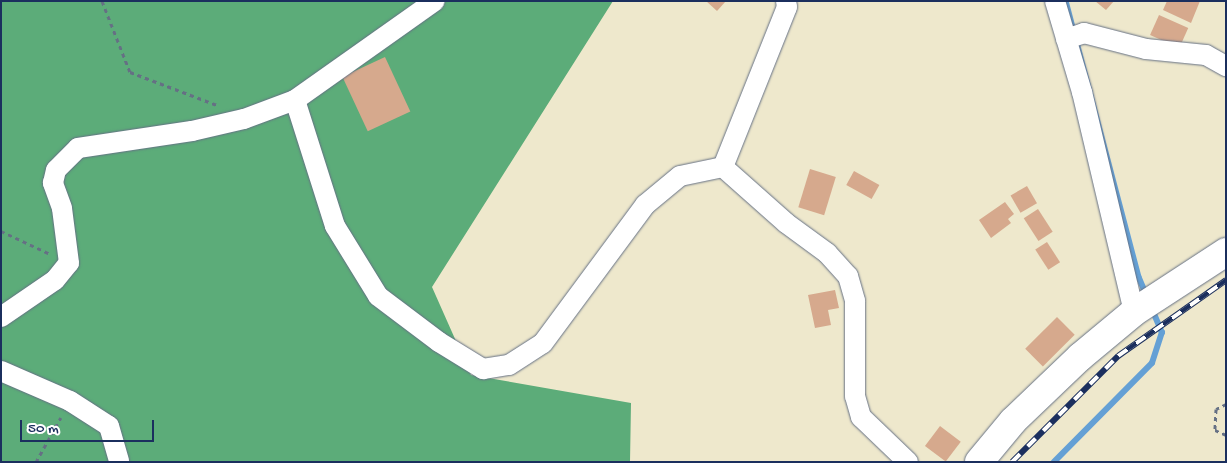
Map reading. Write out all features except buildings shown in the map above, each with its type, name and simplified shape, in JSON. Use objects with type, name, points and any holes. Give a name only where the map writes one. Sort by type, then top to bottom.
[{"type":"highway","points":[[979,462],[1013,421],[1080,357],[1134,312],[1226,252]]},
{"type":"street","points":[[1,318],[56,280],[69,263],[62,208],[53,183],[56,170],[78,148],[192,131],[244,119],[294,100],[435,1]]},
{"type":"street","points":[[722,167],[786,1]]},
{"type":"street","points":[[1055,1],[1082,92],[1134,312]]},
{"type":"street","points":[[1066,39],[1084,33],[1146,49],[1206,56],[1226,66]]},
{"type":"street","points":[[294,100],[335,226],[378,296],[439,342],[483,369],[508,365],[543,343],[645,205],[680,176],[722,167]]},
{"type":"street","points":[[722,167],[786,223],[827,254],[848,276],[855,301],[855,396],[861,417],[908,462]]},
{"type":"street","points":[[1,371],[70,402],[109,426],[119,462]]},
{"type":"path","points":[[102,1],[130,72],[244,119]]},
{"type":"path","points":[[1,231],[69,263]]},
{"type":"path","points":[[36,462],[70,402]]},
{"type":"path","points":[[1226,404],[1216,409],[1215,430],[1226,435]]},
{"type":"green space","points":[[1,1],[613,1],[432,287],[471,375],[631,403],[630,462],[1,462]]},
{"type":"waterway","points":[[1066,1],[1139,277],[1147,296]]},
{"type":"waterway","points":[[1054,462],[1152,363],[1162,333],[1152,309]]},
{"type":"railway","points":[[1012,462],[1118,356],[1226,280]]}]
